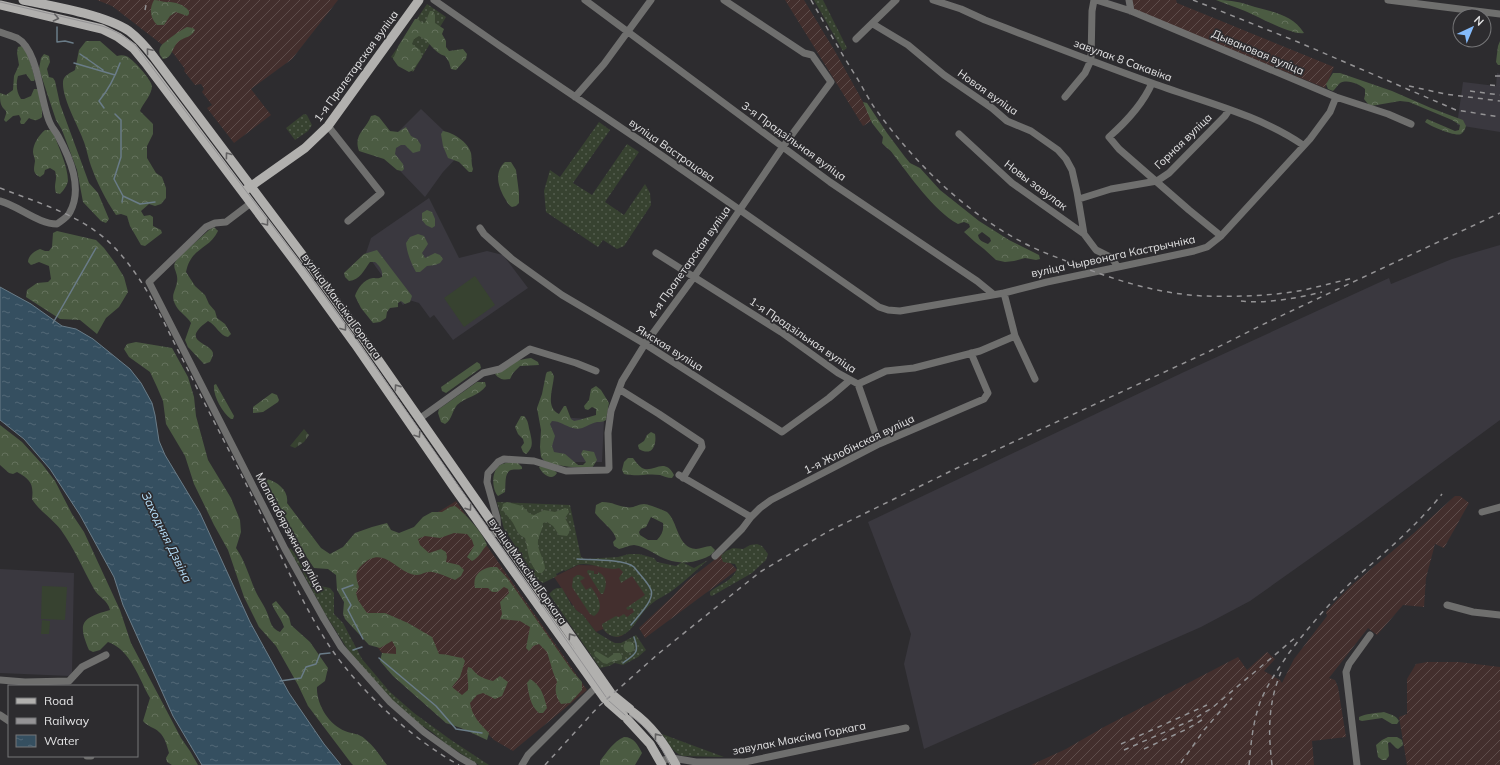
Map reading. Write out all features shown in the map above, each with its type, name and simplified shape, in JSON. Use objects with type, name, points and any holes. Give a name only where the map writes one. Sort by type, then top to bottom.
[{"type":"main road","name":"вуліца Максіма Горкага","points":[[23,0],[80,13],[114,23],[129,31],[153,56],[363,338],[540,590],[599,684]]},
{"type":"main road","name":"1-я Пралетарская вуліца","points":[[243,192],[305,148],[328,126],[419,0]]},
{"type":"main road","name":"вуліца Максіма Горкага","points":[[0,5],[102,29],[118,37],[132,48],[147,65],[302,271],[355,344],[531,597],[609,698],[628,714],[652,729],[674,762]]},
{"type":"main road","name":"вуліца Максіма Горкага","points":[[628,714],[650,744],[661,763]]},
{"type":"street","name":"вуліца Вастрацова","points":[[434,0],[879,307],[888,310],[900,311]]},
{"type":"street","name":"3-я Прадзільная вуліца","points":[[584,0],[628,31],[782,148],[994,294]]},
{"type":"street","points":[[576,97],[604,64],[651,0]]},
{"type":"street","name":"4-я Пралетарская вуліца","points":[[498,531],[497,518],[487,482],[488,472],[498,462],[504,459],[534,462],[566,471],[607,470],[609,468],[608,433],[611,411],[626,375],[645,344],[694,277],[782,148],[831,82],[812,55],[804,53],[724,0]]},
{"type":"street","points":[[856,39],[896,0]]},
{"type":"street","name":"завулак 8 Сакавіка","points":[[933,0],[961,9],[985,20],[1152,83],[1229,110],[1287,134],[1303,145]]},
{"type":"street","points":[[1065,97],[1085,73],[1091,60],[1092,11],[1095,0]]},
{"type":"street","name":"Дывановая вуліца","points":[[1095,0],[1131,11],[1336,97],[1388,114],[1411,124]]},
{"type":"street","points":[[1129,0],[1131,11]]},
{"type":"street","points":[[1388,0],[1500,14]]},
{"type":"street","name":"Новая вуліца","points":[[873,24],[908,45],[944,75],[992,108],[1007,121],[1031,131],[1058,150],[1066,159],[1072,170],[1079,199],[1084,234],[1096,250],[1112,258],[1118,266]]},
{"type":"street","points":[[0,32],[18,38],[25,44],[34,64],[50,123],[68,158],[76,182],[75,195],[70,212],[57,224],[49,224],[10,204],[0,201]]},
{"type":"street","points":[[1152,83],[1143,100],[1124,124],[1109,137],[1119,149],[1221,236]]},
{"type":"street","name":"вуліца Чырвонага Кастрычніка","points":[[900,311],[1004,293],[1207,247],[1221,236],[1310,139],[1330,112],[1336,97]]},
{"type":"street","points":[[179,107],[186,100]]},
{"type":"street","name":"Горная вуліца","points":[[1079,199],[1111,189],[1157,181],[1170,173],[1186,158],[1229,110]]},
{"type":"street","points":[[328,126],[381,193],[348,220]]},
{"type":"street","name":"Новы завулак","points":[[960,134],[1012,183],[1084,234]]},
{"type":"street","name":"Маланабярэжная вуліца","points":[[251,203],[226,222],[215,223],[206,227],[149,282],[285,549],[341,647],[390,702],[412,722],[459,757],[473,765]]},
{"type":"street","name":"Ямская вуліца","points":[[480,228],[484,234],[512,259],[559,292],[645,344],[782,432],[829,398],[850,380]]},
{"type":"street","name":"1-я Прадзільная вуліца","points":[[656,253],[781,332],[838,373],[858,384],[886,371],[914,368],[980,351],[1015,336]]},
{"type":"street","points":[[302,271],[310,265]]},
{"type":"street","points":[[1004,293],[1015,336],[1035,379]]},
{"type":"street","points":[[355,344],[363,338]]},
{"type":"street","points":[[419,419],[483,373],[500,369],[530,349],[576,363],[596,371]]},
{"type":"street","name":"1-я Жлобінская вуліца","points":[[716,556],[742,529],[751,517],[771,500],[879,444],[984,399],[988,393],[971,353]]},
{"type":"street","points":[[858,384],[879,444]]},
{"type":"street","points":[[619,389],[702,442],[702,447],[681,477],[751,517]]},
{"type":"street","points":[[455,489],[464,483]]},
{"type":"street","points":[[1482,512],[1500,507]]},
{"type":"street","points":[[489,537],[498,531]]},
{"type":"street","points":[[499,550],[508,544]]},
{"type":"street","points":[[531,597],[540,590]]},
{"type":"street","points":[[1447,605],[1473,612],[1500,615]]},
{"type":"street","points":[[1357,765],[1346,672],[1349,664],[1370,635]]},
{"type":"street","points":[[0,680],[25,682],[69,681],[82,667],[106,655]]},
{"type":"street","points":[[522,765],[528,755],[599,684]]},
{"type":"street","name":"завулак Максіма Горкага","points":[[674,762],[745,762],[906,728]]},
{"type":"street","points":[[661,763],[674,762]]},
{"type":"shaded area","points":[[97,0],[338,0],[292,59],[251,89],[271,115],[234,143],[207,108],[212,105],[202,92],[204,89],[201,84],[195,85],[173,53],[112,6]]},
{"type":"shaded area","points":[[785,0],[804,0],[836,53],[873,120],[863,126]]},
{"type":"shaded area","points":[[1132,0],[1176,0],[1177,3],[1334,67],[1325,88],[1133,9]]},
{"type":"shaded area","points":[[1497,73],[1500,74],[1500,132],[1457,125],[1463,82],[1496,86]]},
{"type":"shaded area","points":[[421,109],[464,150],[443,172],[425,197],[380,150]]},
{"type":"shaded area","points":[[429,198],[459,258],[487,251],[503,255],[528,288],[453,340],[434,315],[430,318],[419,303],[409,300],[403,305],[366,253],[371,238]]},
{"type":"shaded area","points":[[1500,245],[1500,420],[1360,523],[1250,601],[1201,627],[924,749],[904,664],[911,634],[868,522],[1184,372],[1389,278],[1391,284],[1452,259]]},
{"type":"shaded area","points":[[543,416],[604,420],[602,462],[542,462]]},
{"type":"shaded area","points":[[1455,496],[1460,496],[1469,503],[1444,548],[1435,544],[1426,578],[1424,607],[1403,605],[1377,635],[1368,628],[1329,678],[1335,680],[1338,687],[1346,737],[1312,741],[1314,765],[1031,765],[1066,749],[1104,727],[1238,657],[1247,670],[1267,652],[1275,659],[1264,671],[1280,680],[1282,683],[1294,659],[1327,616],[1326,612],[1336,601],[1352,585]]},
{"type":"shaded area","points":[[456,501],[587,690],[513,751],[494,740],[480,726],[441,703],[381,652],[359,621],[350,567]]},
{"type":"shaded area","points":[[722,554],[737,570],[645,638],[639,628],[687,581]]},
{"type":"shaded area","points":[[578,565],[627,566],[649,592],[622,636],[617,637],[608,634],[603,629],[596,632],[583,615],[576,610],[554,577]]},
{"type":"shaded area","points":[[0,569],[74,573],[72,672],[70,676],[0,673]]},
{"type":"shaded area","points":[[1427,662],[1459,662],[1500,667],[1500,765],[1407,765],[1399,717],[1407,714],[1407,679],[1416,664]]},
{"type":"green space","points":[[154,0],[179,4],[189,11],[189,14],[187,16],[176,12],[170,16],[164,25],[157,25],[151,13],[151,7]]},
{"type":"green space","points":[[814,0],[823,0],[847,48],[843,51]]},
{"type":"green space","points":[[1216,0],[1227,0],[1282,15],[1294,22],[1304,33],[1292,32],[1284,29],[1245,11]]},
{"type":"green space","points":[[427,4],[446,17],[413,72],[391,57]]},
{"type":"green space","points":[[430,11],[433,11],[435,15],[435,23],[444,29],[442,34],[446,41],[446,47],[449,51],[463,49],[467,54],[466,59],[456,70],[451,69],[445,56],[419,36],[414,39],[412,44],[420,50],[422,57],[413,70],[409,72],[398,66],[393,59],[399,45],[415,19],[425,23]]},
{"type":"green space","points":[[187,27],[193,28],[195,30],[194,32],[190,36],[179,41],[169,57],[163,59],[159,53],[161,46]]},
{"type":"green space","points":[[86,41],[100,41],[117,56],[124,55],[129,58],[145,74],[152,86],[151,93],[140,111],[153,124],[153,134],[147,146],[147,158],[156,173],[162,177],[166,188],[166,198],[161,204],[155,206],[149,204],[141,211],[144,216],[150,215],[153,217],[153,226],[161,230],[162,233],[145,246],[141,245],[130,226],[127,216],[121,214],[116,215],[102,191],[93,172],[84,142],[65,96],[63,80],[67,75],[75,70],[79,50]]},
{"type":"green space","points":[[1500,41],[1500,65],[1498,65],[1496,62]]},
{"type":"green space","points":[[22,46],[29,57],[35,79],[34,81],[31,81],[26,74],[18,76],[17,90],[21,99],[24,99],[31,96],[34,89],[38,89],[42,110],[42,117],[36,120],[29,118],[24,124],[21,124],[19,115],[13,116],[6,122],[4,120],[6,111],[1,105],[0,101],[0,93],[6,95],[13,90],[14,76],[19,65],[17,53],[18,47]]},
{"type":"green space","points":[[44,54],[49,56],[50,62],[47,69],[49,77],[53,78],[55,81],[60,104],[89,183],[98,193],[109,219],[106,223],[101,221],[83,202],[77,170],[62,130],[56,120],[39,69],[41,58]]},
{"type":"green space","points":[[1333,73],[1340,73],[1392,91],[1463,120],[1466,126],[1465,129],[1458,135],[1448,133],[1432,126],[1425,122],[1427,119],[1455,131],[1459,130],[1460,125],[1452,120],[1409,102],[1400,101],[1371,106],[1364,99],[1365,89],[1360,85],[1343,82],[1340,83],[1333,91],[1328,89],[1326,84]]},
{"type":"green space","points":[[863,102],[867,103],[887,133],[910,163],[920,168],[940,190],[979,221],[1009,240],[1039,255],[1040,259],[1036,260],[1025,258],[1005,262],[996,260],[964,232],[970,227],[969,224],[964,222],[958,224],[931,202],[892,152],[882,143],[883,137],[872,123]],"holes":[[[982,232],[990,238],[991,241],[988,244],[980,240],[978,235]]]},
{"type":"green space","points":[[304,114],[307,115],[312,125],[308,131],[295,140],[286,128]]},
{"type":"green space","points":[[375,115],[379,117],[390,131],[398,132],[406,127],[411,136],[417,139],[421,145],[420,151],[413,153],[405,145],[401,145],[396,148],[395,154],[403,164],[404,169],[402,171],[397,170],[384,159],[359,151],[359,136],[371,116]]},
{"type":"green space","points":[[599,122],[610,130],[573,183],[592,195],[627,144],[639,152],[605,202],[624,215],[645,184],[650,193],[651,205],[624,246],[617,249],[603,240],[598,247],[546,212],[544,191],[550,170],[560,177]]},
{"type":"green space","points":[[45,130],[50,130],[53,132],[68,175],[66,187],[60,194],[56,193],[55,190],[55,171],[50,168],[45,170],[44,174],[40,177],[34,170],[34,146]]},
{"type":"green space","points":[[443,131],[456,136],[467,145],[471,153],[472,172],[469,172],[459,162],[448,158],[443,146],[441,134]]},
{"type":"green space","points":[[505,162],[511,162],[516,170],[519,203],[512,207],[508,204],[504,197],[498,179],[499,170]]},
{"type":"green space","points":[[427,210],[432,212],[435,219],[435,226],[432,228],[426,225],[422,220],[422,213]]},
{"type":"green space","points":[[214,227],[218,231],[210,242],[192,258],[188,264],[186,272],[195,286],[205,295],[209,304],[215,311],[217,318],[225,324],[231,334],[228,337],[225,336],[208,321],[200,328],[196,333],[198,341],[211,349],[213,353],[210,362],[204,364],[188,347],[185,340],[191,323],[178,308],[173,299],[177,282],[174,266],[180,256]]},
{"type":"green space","points":[[57,231],[96,240],[104,248],[124,277],[128,292],[119,307],[106,318],[97,334],[80,320],[60,319],[26,297],[27,290],[37,283],[48,282],[51,279],[49,266],[39,262],[31,265],[28,260],[32,254],[40,249],[49,251],[52,247],[53,233]]},
{"type":"green space","points":[[418,234],[424,236],[428,244],[422,253],[425,258],[435,253],[440,255],[443,259],[440,263],[427,266],[420,272],[416,272],[412,265],[406,243],[410,237]]},
{"type":"green space","points":[[377,250],[412,296],[410,302],[405,304],[401,301],[398,303],[398,307],[390,308],[387,312],[386,318],[380,322],[373,323],[361,308],[355,296],[357,290],[364,282],[373,278],[382,277],[381,269],[375,262],[370,262],[359,277],[349,281],[345,277],[344,273],[364,254]]},
{"type":"green space","points":[[475,276],[495,305],[464,327],[444,298]]},
{"type":"green space","points":[[136,342],[172,348],[188,377],[194,397],[196,416],[208,460],[231,498],[240,520],[241,532],[236,548],[272,625],[280,632],[284,627],[272,604],[276,601],[289,617],[291,625],[310,642],[328,668],[325,681],[317,687],[317,694],[321,707],[329,719],[339,728],[363,737],[387,765],[353,765],[351,763],[308,706],[276,646],[259,627],[244,597],[228,550],[194,484],[185,456],[166,424],[163,401],[150,372],[129,357],[124,349],[127,344]]},
{"type":"green space","points":[[531,358],[538,362],[539,365],[520,366],[513,373],[510,379],[502,379],[495,374],[502,367],[517,361]]},
{"type":"green space","points":[[477,362],[480,364],[481,368],[446,393],[442,391],[441,387]]},
{"type":"green space","points":[[551,371],[554,376],[551,402],[552,407],[559,414],[564,406],[566,406],[571,419],[574,421],[596,415],[596,409],[592,407],[588,410],[585,409],[584,406],[589,400],[591,389],[596,386],[601,390],[609,403],[606,420],[604,421],[579,429],[555,421],[552,421],[550,424],[555,436],[552,446],[554,452],[565,454],[578,465],[583,465],[586,462],[581,454],[583,450],[594,452],[597,460],[592,468],[569,467],[546,463],[541,457],[541,430],[537,408],[542,394],[546,374],[547,372]]},
{"type":"green space","points":[[477,382],[485,382],[486,386],[480,392],[457,405],[451,418],[445,424],[441,422],[438,413],[439,409]]},
{"type":"green space","points":[[216,384],[234,416],[233,419],[228,416],[219,404],[214,389],[214,385]]},
{"type":"green space","points":[[272,393],[277,395],[279,400],[278,402],[263,412],[253,413],[253,407]]},
{"type":"green space","points":[[521,416],[524,416],[528,422],[532,441],[530,449],[526,454],[523,452],[521,447],[524,443],[523,439],[518,434],[515,427]]},
{"type":"green space","points":[[0,425],[22,442],[55,481],[72,514],[84,532],[120,610],[131,643],[181,738],[198,765],[172,765],[167,762],[166,758],[169,753],[163,736],[143,721],[150,698],[134,666],[123,651],[108,642],[100,650],[93,652],[89,650],[83,633],[84,622],[93,616],[110,610],[109,607],[94,589],[66,537],[32,499],[32,486],[30,482],[17,472],[13,474],[9,473],[0,465]]},
{"type":"green space","points":[[304,429],[309,435],[304,442],[295,448],[290,446]]},
{"type":"green space","points":[[651,432],[655,434],[653,449],[647,452],[639,449],[638,445],[644,441],[647,435]]},
{"type":"green space","points":[[628,458],[633,458],[642,468],[646,469],[662,466],[666,467],[670,469],[674,475],[672,478],[660,475],[624,474],[622,470],[624,462]]},
{"type":"green space","points":[[511,462],[518,463],[522,469],[512,470],[507,473],[505,492],[498,496],[494,490],[493,481],[496,469],[500,465]]},
{"type":"green space","points":[[542,465],[554,470],[557,473],[555,476],[550,477],[542,472],[539,467]]},
{"type":"green space","points":[[267,479],[275,482],[282,488],[286,495],[287,503],[321,548],[330,554],[343,547],[355,533],[387,523],[391,530],[399,533],[414,527],[423,517],[432,512],[442,512],[450,507],[455,506],[474,524],[487,545],[472,561],[467,557],[474,546],[472,540],[467,534],[454,533],[440,538],[425,536],[418,539],[420,545],[429,553],[441,549],[446,552],[446,562],[459,565],[464,570],[461,576],[455,580],[432,572],[417,575],[410,573],[384,558],[377,557],[370,559],[359,568],[357,578],[359,587],[356,593],[358,600],[367,613],[385,613],[408,623],[432,637],[439,654],[463,658],[465,661],[460,677],[452,687],[462,695],[468,690],[468,667],[485,679],[493,681],[500,676],[508,682],[502,696],[495,699],[483,693],[477,695],[470,703],[475,716],[489,733],[487,740],[446,723],[393,676],[380,661],[382,653],[396,654],[396,648],[392,641],[380,648],[369,645],[345,619],[343,614],[344,602],[337,590],[336,575],[328,569],[314,568],[279,516],[263,484]]},
{"type":"green space","points":[[497,502],[570,505],[581,557],[585,559],[639,554],[654,558],[657,562],[676,566],[682,562],[694,568],[708,560],[673,590],[650,605],[625,634],[614,637],[604,630],[602,624],[616,616],[619,617],[624,614],[627,617],[634,612],[632,608],[628,610],[626,608],[645,595],[632,576],[621,583],[619,578],[623,572],[619,568],[609,569],[582,564],[565,571],[564,570],[556,574],[557,576],[543,583],[538,580],[504,529]]},
{"type":"green space","points":[[507,502],[522,506],[530,514],[534,515],[544,510],[555,512],[565,508],[568,509],[569,512],[565,518],[570,528],[567,536],[559,535],[553,526],[547,522],[543,523],[538,542],[545,566],[542,573],[538,573],[532,564],[525,538],[519,533],[512,521],[502,509],[503,504]]},
{"type":"green space","points":[[602,502],[629,507],[644,504],[656,507],[667,512],[671,516],[678,534],[685,544],[696,549],[711,546],[715,550],[708,557],[695,561],[676,562],[637,545],[619,549],[614,546],[613,542],[616,539],[613,533],[595,513],[596,505]],"holes":[[[651,517],[663,523],[662,532],[657,540],[648,540],[640,535],[639,532],[641,529],[646,527]]]},
{"type":"green space","points":[[757,544],[762,546],[768,554],[766,560],[752,573],[712,596],[710,595],[710,592],[733,576],[737,568],[735,564],[723,562],[721,556],[726,551],[733,548],[743,549],[750,545]]},
{"type":"green space","points":[[290,548],[294,552],[308,578],[315,585],[330,588],[334,593],[334,614],[343,623],[362,659],[390,692],[414,713],[489,765],[479,765],[446,744],[394,704],[355,661],[324,612],[300,567],[288,550]]},
{"type":"green space","points":[[491,567],[497,567],[508,579],[573,672],[582,682],[582,690],[570,703],[561,704],[558,699],[556,693],[557,682],[547,652],[539,644],[533,646],[529,651],[526,648],[530,627],[520,621],[500,619],[502,614],[500,602],[509,593],[508,589],[504,587],[497,592],[492,592],[488,588],[475,588],[475,580],[480,571]]},
{"type":"green space","points":[[588,570],[594,571],[594,574],[598,574],[598,572],[604,576],[606,584],[603,594],[601,594],[587,572]]},
{"type":"green space","points":[[577,575],[585,578],[580,581],[586,590],[591,587],[598,598],[600,605],[598,613],[594,616],[590,614],[572,587],[573,578]]},
{"type":"green space","points":[[42,586],[67,587],[65,620],[41,619]]},
{"type":"green space","points":[[557,588],[562,588],[572,606],[573,605],[576,610],[583,615],[596,632],[615,643],[621,643],[636,635],[646,650],[638,657],[623,665],[615,663],[600,668],[549,594]]},
{"type":"green space","points":[[42,620],[50,621],[49,634],[41,634]]},
{"type":"green space","points":[[629,641],[633,643],[635,647],[633,651],[629,653],[625,651],[623,647],[625,643]]},
{"type":"green space","points":[[596,651],[608,658],[615,653],[620,653],[622,659],[607,664],[603,663],[595,656],[594,653]]},
{"type":"green space","points":[[530,679],[537,684],[543,695],[547,708],[543,713],[539,713],[536,710],[530,700],[527,683]]},
{"type":"green space","points":[[1384,712],[1396,717],[1399,721],[1397,724],[1392,724],[1382,718],[1362,721],[1359,720],[1359,717],[1361,716]]},
{"type":"green space","points":[[662,734],[724,757],[682,756],[673,749]]},
{"type":"green space","points":[[624,737],[633,740],[642,753],[635,765],[600,765],[600,761],[610,748]]},
{"type":"green space","points":[[1388,737],[1397,737],[1402,740],[1403,745],[1398,749],[1390,742],[1388,743],[1389,756],[1386,760],[1382,760],[1378,757],[1376,745]]},
{"type":"water","name":"Заходняя Дзвіна","points":[[0,287],[31,304],[62,326],[76,329],[93,339],[130,369],[141,383],[152,403],[159,441],[165,455],[200,513],[250,622],[289,693],[324,744],[341,765],[202,765],[173,716],[123,605],[114,577],[80,515],[50,469],[24,439],[0,420]]},
{"type":"waterway","points":[[57,27],[57,42],[65,41],[73,43]]},
{"type":"waterway","points":[[80,54],[103,70]]},
{"type":"waterway","points":[[74,63],[115,75]]},
{"type":"waterway","points":[[104,108],[99,101],[111,83],[120,63]]},
{"type":"waterway","points":[[115,114],[121,120],[121,157],[114,179],[123,196],[122,202]]},
{"type":"waterway","points":[[123,196],[140,204],[155,202]]},
{"type":"waterway","points":[[53,323],[96,248]]},
{"type":"waterway","points":[[577,559],[607,560],[629,564],[634,567],[648,584],[652,594],[650,599],[645,608],[631,625]]},
{"type":"waterway","points":[[353,585],[342,589],[351,605],[348,610],[363,639]]},
{"type":"waterway","points":[[623,663],[635,653],[636,642],[634,637]]},
{"type":"waterway","points":[[353,650],[362,647]]},
{"type":"waterway","points":[[280,681],[301,678],[306,667],[316,664],[320,654],[330,653]]},
{"type":"waterway","points":[[379,658],[436,706],[456,729],[482,733]]},
{"type":"tram line","points":[[0,2],[102,26],[120,34],[136,46],[296,257],[358,342],[606,697]]},
{"type":"tram line","points":[[609,701],[625,715]]},
{"type":"tram line","points":[[630,715],[654,737],[670,765]]},
{"type":"railway","points":[[145,10],[147,0]]},
{"type":"railway","points":[[811,0],[872,104],[905,146],[922,165],[959,200],[1000,229],[1030,246],[1115,279],[1144,287],[1189,295],[1254,296],[1279,294],[1304,290],[1353,278]]},
{"type":"railway","points":[[1193,0],[1298,42],[1456,110],[1500,117]]},
{"type":"railway","points":[[1495,76],[1500,76]]},
{"type":"railway","points":[[1490,85],[1500,86]]},
{"type":"railway","points":[[1409,86],[1445,94],[1500,101]]},
{"type":"railway","points":[[1470,91],[1500,95]]},
{"type":"railway","points":[[0,188],[73,218],[100,235],[124,258],[145,288],[163,320],[301,597],[330,647],[356,680],[388,713],[441,755],[459,765]]},
{"type":"railway","points":[[545,765],[598,707],[658,654],[760,572],[827,532],[955,469],[1210,351],[1268,322],[1500,213]]},
{"type":"railway","points":[[1241,301],[1271,301],[1322,292]]},
{"type":"railway","points":[[1249,765],[1258,708],[1267,688],[1289,653],[1332,602],[1360,574],[1413,526],[1442,494]]},
{"type":"railway","points":[[1124,750],[1192,720],[1212,708],[1296,637]]},
{"type":"railway","points":[[1272,765],[1270,741],[1271,706],[1281,672]]},
{"type":"railway","points":[[1181,763],[1204,730],[1232,698]]},
{"type":"railway","points":[[1121,744],[1207,705]]},
{"type":"railway","points":[[1144,749],[1187,729],[1202,720]]}]
